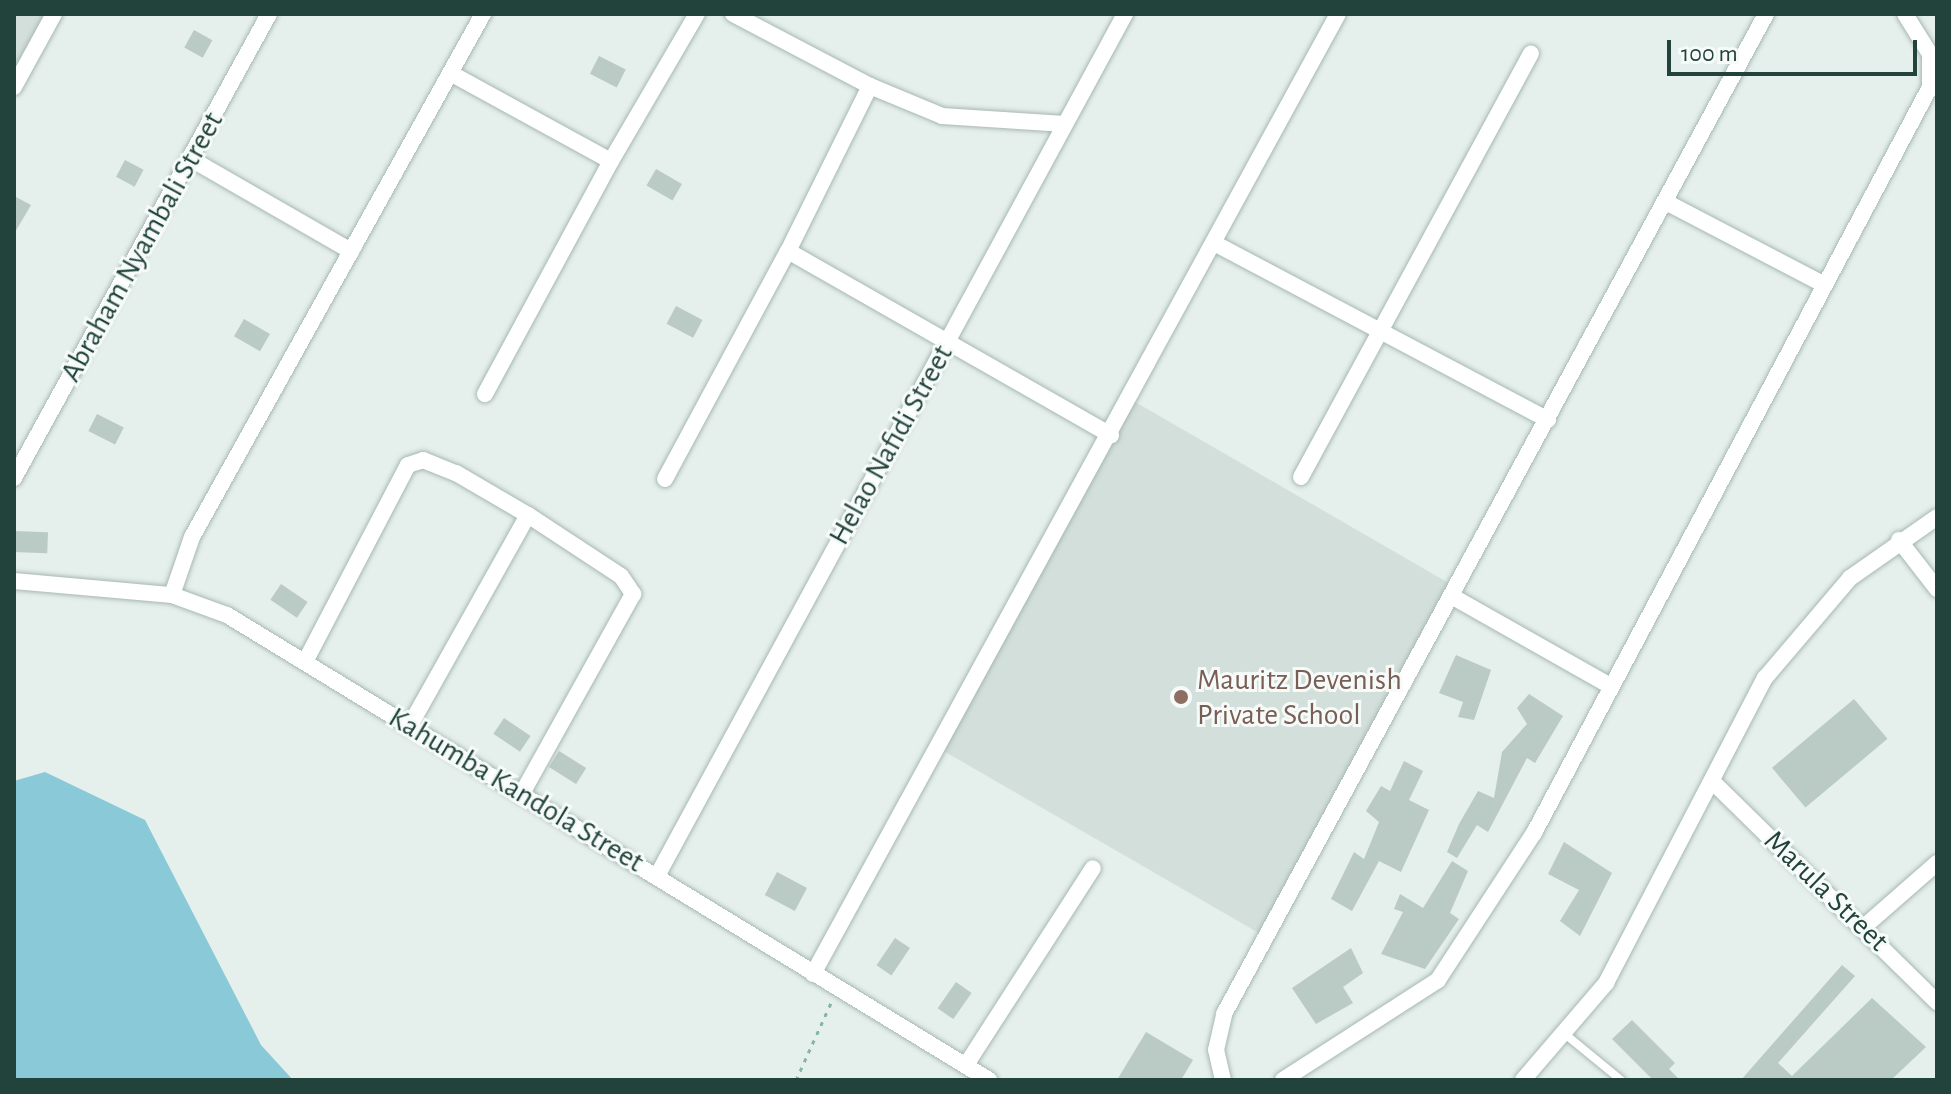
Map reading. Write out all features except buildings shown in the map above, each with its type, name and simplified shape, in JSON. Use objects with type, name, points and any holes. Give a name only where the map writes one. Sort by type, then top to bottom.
[{"type":"street","points":[[14,87],[54,14]]},
{"type":"street","name":"Abraham Nyambali Street","points":[[14,478],[269,14]]},
{"type":"street","points":[[172,595],[192,537],[483,14]]},
{"type":"street","points":[[485,394],[611,161],[697,14]]},
{"type":"street","points":[[733,14],[870,86],[942,116],[1065,124]]},
{"type":"street","name":"Helao Nafidi Street","points":[[657,876],[1125,14]]},
{"type":"street","points":[[813,974],[1111,435],[1338,14]]},
{"type":"street","points":[[1223,1080],[1216,1050],[1224,1014],[1453,597],[1766,14]]},
{"type":"street","points":[[1283,1080],[1438,980],[1534,833],[1930,87],[1930,54],[1905,14]]},
{"type":"street","points":[[1301,477],[1531,53]]},
{"type":"street","points":[[452,74],[611,161]]},
{"type":"street","points":[[665,479],[788,251],[870,86]]},
{"type":"street","points":[[191,159],[351,251]]},
{"type":"street","points":[[1666,202],[1825,285]]},
{"type":"street","points":[[1214,243],[1548,420]]},
{"type":"street","points":[[788,251],[1111,435]]},
{"type":"street","points":[[306,660],[408,465],[423,460],[456,473],[528,515],[621,576],[633,594],[521,795]]},
{"type":"street","points":[[409,727],[528,515]]},
{"type":"street","points":[[1523,1080],[1566,1035],[1606,983],[1714,783],[1765,678],[1850,578],[1899,540],[1937,517]]},
{"type":"street","points":[[1899,540],[1937,589]]},
{"type":"street","name":"Kahumba Kandola Street","points":[[14,581],[172,595],[227,615],[306,660],[409,727],[989,1080]]},
{"type":"street","points":[[1453,597],[1610,686]]},
{"type":"street","name":"Marula Street","points":[[1714,783],[1865,926],[1937,1002]]},
{"type":"street","points":[[1865,926],[1937,863]]},
{"type":"street","points":[[966,1065],[1093,868]]},
{"type":"lane","points":[[1566,1035],[1621,1080]]},
{"type":"path","points":[[796,1080],[837,990]]},
{"type":"shaded area","points":[[14,14],[54,14],[14,87]]},
{"type":"shaded area","name":"Mauritz Devenish Private School","points":[[1130,399],[1457,588],[1258,933],[931,744]]},
{"type":"water","points":[[45,772],[145,820],[261,1045],[293,1080],[14,1080],[14,781]]},
{"type":"place","name":"Mauritz Devenish Private School","points":[[1181,697]]}]
